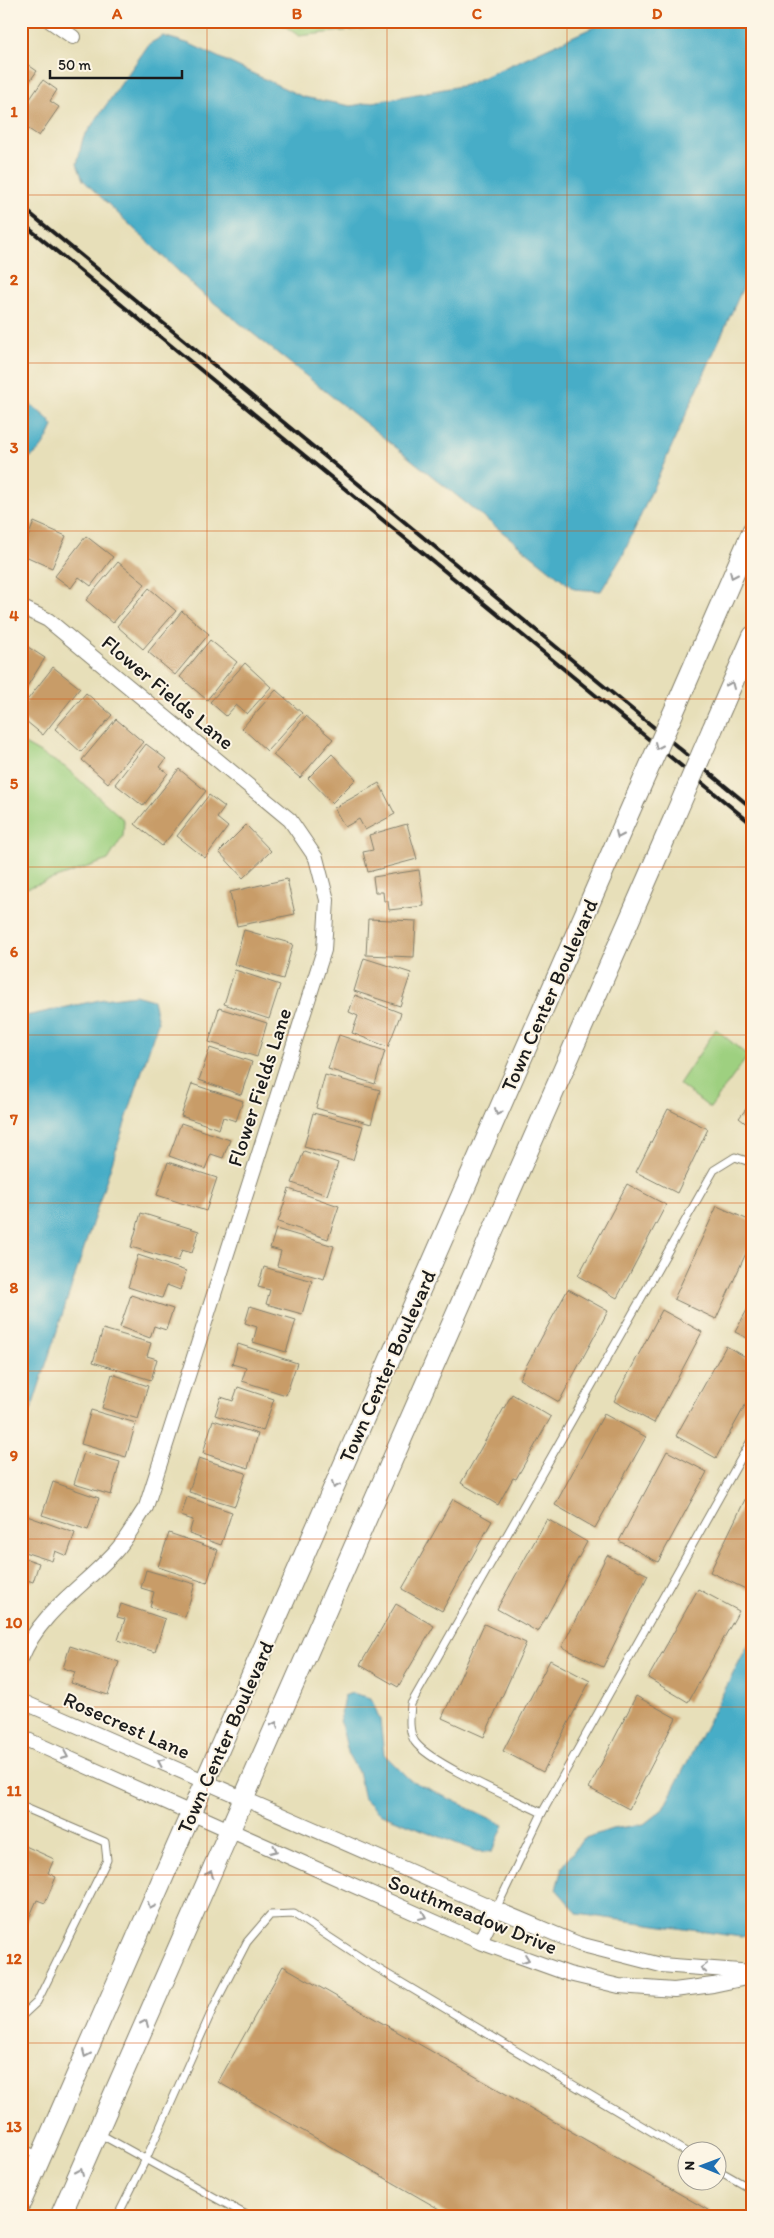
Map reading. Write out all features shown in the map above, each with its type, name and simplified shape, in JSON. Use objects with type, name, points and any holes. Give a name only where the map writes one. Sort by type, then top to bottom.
[{"type":"main road","name":"Town Center Boulevard","points":[[21,2202],[753,530]]},
{"type":"main road","name":"Town Center Boulevard","points":[[60,2217],[753,636]]},
{"type":"street","points":[[50,21],[73,37]]},
{"type":"street","name":"Flower Fields Lane","points":[[21,607],[48,620],[290,820],[316,858],[327,900],[324,950],[146,1507],[116,1551],[46,1618],[29,1639],[21,1659]]},
{"type":"street","name":"Rosecrest Lane","points":[[21,1701],[243,1798]]},
{"type":"street","points":[[21,1737],[192,1813]]},
{"type":"street","name":"Southmeadow Drive","points":[[243,1798],[579,1944],[661,1965],[753,1974]]},
{"type":"street","name":"Southmeadow Drive","points":[[192,1813],[480,1942],[569,1974],[619,1986],[674,1990],[713,1985],[753,1974]]},
{"type":"street","points":[[480,1942],[496,1909]]},
{"type":"lane","points":[[542,1813],[429,1756],[414,1741],[409,1722],[411,1704],[714,1170],[735,1158],[753,1163]]},
{"type":"lane","points":[[496,1909],[542,1813],[753,1437]]},
{"type":"lane","points":[[21,1806],[105,1842],[107,1860],[38,2002],[22,2016]]},
{"type":"lane","points":[[117,2217],[146,2159],[215,2004],[247,1942],[270,1915],[294,1914],[367,1962],[676,2146]]},
{"type":"lane","points":[[97,2132],[250,2217]]},
{"type":"lane","points":[[21,2148],[41,2156]]},
{"type":"lane","points":[[726,2175],[753,2190]]},
{"type":"green space","points":[[277,21],[410,21],[397,25],[299,36]]},
{"type":"green space","points":[[21,742],[65,767],[124,820],[123,836],[108,860],[21,890]]},
{"type":"green space","points":[[716,1029],[748,1056],[710,1108],[679,1084]]},
{"type":"water","points":[[607,21],[753,21],[753,265],[623,555],[601,591],[574,589],[198,290],[83,180],[77,164],[83,138],[149,44],[163,36],[190,44],[303,97],[351,106],[466,85]]},
{"type":"water","points":[[21,396],[48,419],[53,426],[41,448],[33,456],[21,460]]},
{"type":"water","points":[[135,995],[153,1000],[158,1022],[21,1441],[21,1017],[104,999]]},
{"type":"water","points":[[753,1635],[753,1934],[741,1937],[578,1914],[556,1889],[562,1868],[582,1839],[612,1829],[644,1824],[663,1809]]},
{"type":"water","points":[[352,1693],[371,1698],[380,1720],[384,1754],[410,1780],[504,1825],[492,1852],[476,1851],[379,1813],[364,1799],[358,1772],[349,1756],[340,1720],[344,1696]]},
{"type":"building","points":[[21,60],[37,71],[21,93]]},
{"type":"building","points":[[43,80],[57,90],[50,101],[59,107],[39,136],[21,124],[21,112]]},
{"type":"building","points":[[34,522],[66,536],[52,568],[21,554]]},
{"type":"building","points":[[86,536],[113,557],[91,586],[79,577],[71,588],[55,576]]},
{"type":"building","points":[[118,562],[145,584],[113,623],[86,600]]},
{"type":"building","points":[[149,588],[176,611],[143,649],[117,626]]},
{"type":"building","points":[[182,611],[209,634],[175,675],[148,652]]},
{"type":"building","points":[[210,640],[237,662],[207,700],[180,677]]},
{"type":"building","points":[[28,647],[45,658],[21,696],[21,658]]},
{"type":"building","points":[[245,663],[271,687],[247,714],[236,705],[226,716],[210,702]]},
{"type":"building","points":[[53,667],[80,688],[43,735],[21,717],[21,708]]},
{"type":"building","points":[[276,690],[302,713],[267,751],[242,728]]},
{"type":"building","points":[[86,693],[112,715],[81,752],[55,729]]},
{"type":"building","points":[[306,716],[333,739],[300,778],[273,755]]},
{"type":"building","points":[[116,719],[143,742],[108,783],[82,760]]},
{"type":"building","points":[[146,744],[166,759],[160,767],[168,773],[143,806],[115,784]]},
{"type":"building","points":[[332,754],[356,779],[332,803],[308,778]]},
{"type":"building","points":[[179,769],[206,791],[162,846],[135,824]]},
{"type":"building","points":[[379,783],[395,814],[365,830],[359,819],[345,827],[334,808]]},
{"type":"building","points":[[209,795],[225,807],[217,818],[228,827],[205,858],[177,836]]},
{"type":"building","points":[[407,824],[417,859],[368,872],[363,852],[373,850],[369,835]]},
{"type":"building","points":[[246,825],[271,851],[243,878],[219,852]]},
{"type":"building","points":[[419,870],[424,906],[389,910],[388,901],[384,901],[383,892],[375,892],[373,877]]},
{"type":"building","points":[[287,879],[295,914],[237,926],[230,892]]},
{"type":"building","points":[[368,919],[416,921],[414,957],[366,955]]},
{"type":"building","points":[[244,930],[293,944],[283,979],[234,964]]},
{"type":"building","points":[[364,958],[411,973],[400,1006],[354,991]]},
{"type":"building","points":[[235,970],[280,985],[269,1019],[224,1004]]},
{"type":"building","points":[[355,995],[401,1013],[388,1047],[352,1033],[358,1016],[349,1012]]},
{"type":"building","points":[[219,1008],[267,1023],[257,1057],[209,1042]]},
{"type":"building","points":[[339,1035],[385,1051],[375,1084],[328,1069]]},
{"type":"building","points":[[210,1048],[252,1062],[241,1095],[199,1080]]},
{"type":"building","points":[[325,1075],[380,1090],[371,1124],[316,1108]]},
{"type":"building","points":[[192,1084],[243,1101],[236,1121],[223,1117],[219,1129],[181,1116]]},
{"type":"building","points":[[753,1100],[753,1129],[739,1118]]},
{"type":"building","points":[[668,1109],[708,1129],[677,1193],[636,1172]]},
{"type":"building","points":[[313,1113],[363,1126],[353,1160],[304,1147]]},
{"type":"building","points":[[181,1123],[230,1140],[223,1158],[211,1154],[205,1169],[169,1156]]},
{"type":"building","points":[[304,1151],[338,1163],[327,1195],[292,1183]]},
{"type":"building","points":[[168,1162],[217,1178],[206,1211],[157,1195]]},
{"type":"building","points":[[627,1184],[666,1205],[617,1298],[578,1276]]},
{"type":"building","points":[[289,1189],[339,1206],[328,1239],[278,1222]]},
{"type":"building","points":[[717,1206],[753,1222],[753,1238],[716,1319],[674,1299]]},
{"type":"building","points":[[141,1213],[199,1231],[192,1253],[182,1250],[178,1261],[131,1247]]},
{"type":"building","points":[[276,1229],[334,1246],[324,1279],[277,1266],[281,1251],[270,1248]]},
{"type":"building","points":[[138,1255],[186,1271],[180,1290],[167,1285],[162,1298],[128,1287]]},
{"type":"building","points":[[264,1267],[312,1281],[302,1314],[266,1304],[270,1290],[258,1287]]},
{"type":"building","points":[[568,1289],[608,1311],[559,1402],[519,1379]]},
{"type":"building","points":[[131,1295],[173,1309],[166,1330],[154,1326],[150,1338],[120,1327]]},
{"type":"building","points":[[753,1299],[753,1341],[735,1332]]},
{"type":"building","points":[[250,1306],[296,1320],[286,1352],[253,1342],[257,1327],[245,1323]]},
{"type":"building","points":[[662,1310],[702,1332],[654,1423],[614,1401]]},
{"type":"building","points":[[103,1329],[151,1343],[147,1356],[157,1359],[151,1380],[93,1362]]},
{"type":"building","points":[[238,1344],[297,1363],[286,1395],[242,1381],[246,1368],[232,1364]]},
{"type":"building","points":[[726,1346],[753,1361],[753,1391],[716,1458],[676,1436]]},
{"type":"building","points":[[112,1374],[148,1386],[138,1419],[102,1408]]},
{"type":"building","points":[[238,1387],[274,1399],[263,1431],[215,1415],[221,1397],[233,1401]]},
{"type":"building","points":[[512,1394],[551,1417],[516,1479],[513,1478],[498,1505],[461,1483]]},
{"type":"building","points":[[91,1410],[136,1423],[126,1457],[81,1444]]},
{"type":"building","points":[[604,1414],[646,1437],[595,1528],[555,1505]]},
{"type":"building","points":[[213,1420],[258,1434],[248,1468],[203,1453]]},
{"type":"building","points":[[667,1451],[707,1472],[658,1562],[619,1541]]},
{"type":"building","points":[[84,1452],[120,1462],[111,1495],[74,1484]]},
{"type":"building","points":[[199,1458],[246,1473],[235,1506],[189,1492]]},
{"type":"building","points":[[53,1482],[99,1498],[88,1530],[42,1515]]},
{"type":"building","points":[[753,1483],[753,1591],[752,1592],[710,1572]]},
{"type":"building","points":[[187,1497],[232,1512],[221,1545],[189,1534],[193,1520],[181,1516]]},
{"type":"building","points":[[453,1499],[492,1521],[442,1611],[402,1589]]},
{"type":"building","points":[[27,1516],[75,1533],[67,1556],[55,1551],[52,1561],[21,1551],[21,1533]]},
{"type":"building","points":[[547,1519],[587,1542],[538,1632],[497,1609]]},
{"type":"building","points":[[169,1533],[218,1550],[207,1583],[158,1567]]},
{"type":"building","points":[[607,1555],[648,1575],[603,1667],[562,1647]]},
{"type":"building","points":[[21,1557],[39,1563],[33,1582],[21,1578]]},
{"type":"building","points":[[146,1570],[195,1584],[185,1617],[150,1607],[154,1592],[141,1588]]},
{"type":"building","points":[[698,1589],[739,1611],[688,1702],[648,1678]]},
{"type":"building","points":[[121,1604],[165,1619],[155,1652],[118,1640],[125,1619],[117,1617]]},
{"type":"building","points":[[396,1604],[434,1626],[398,1687],[360,1665]]},
{"type":"building","points":[[484,1624],[526,1643],[484,1737],[442,1718]]},
{"type":"building","points":[[70,1646],[119,1662],[108,1695],[71,1683],[75,1672],[63,1668]]},
{"type":"building","points":[[550,1660],[590,1681],[543,1772],[503,1751]]},
{"type":"building","points":[[636,1696],[676,1718],[629,1809],[589,1788]]},
{"type":"building","points":[[21,1844],[54,1859],[48,1873],[56,1877],[45,1903],[37,1900],[21,1936]]},
{"type":"building","points":[[283,1966],[720,2217],[453,2217],[218,2082]]},
{"type":"railway","points":[[21,206],[753,809]]},
{"type":"railway","points":[[21,222],[753,825]]}]
